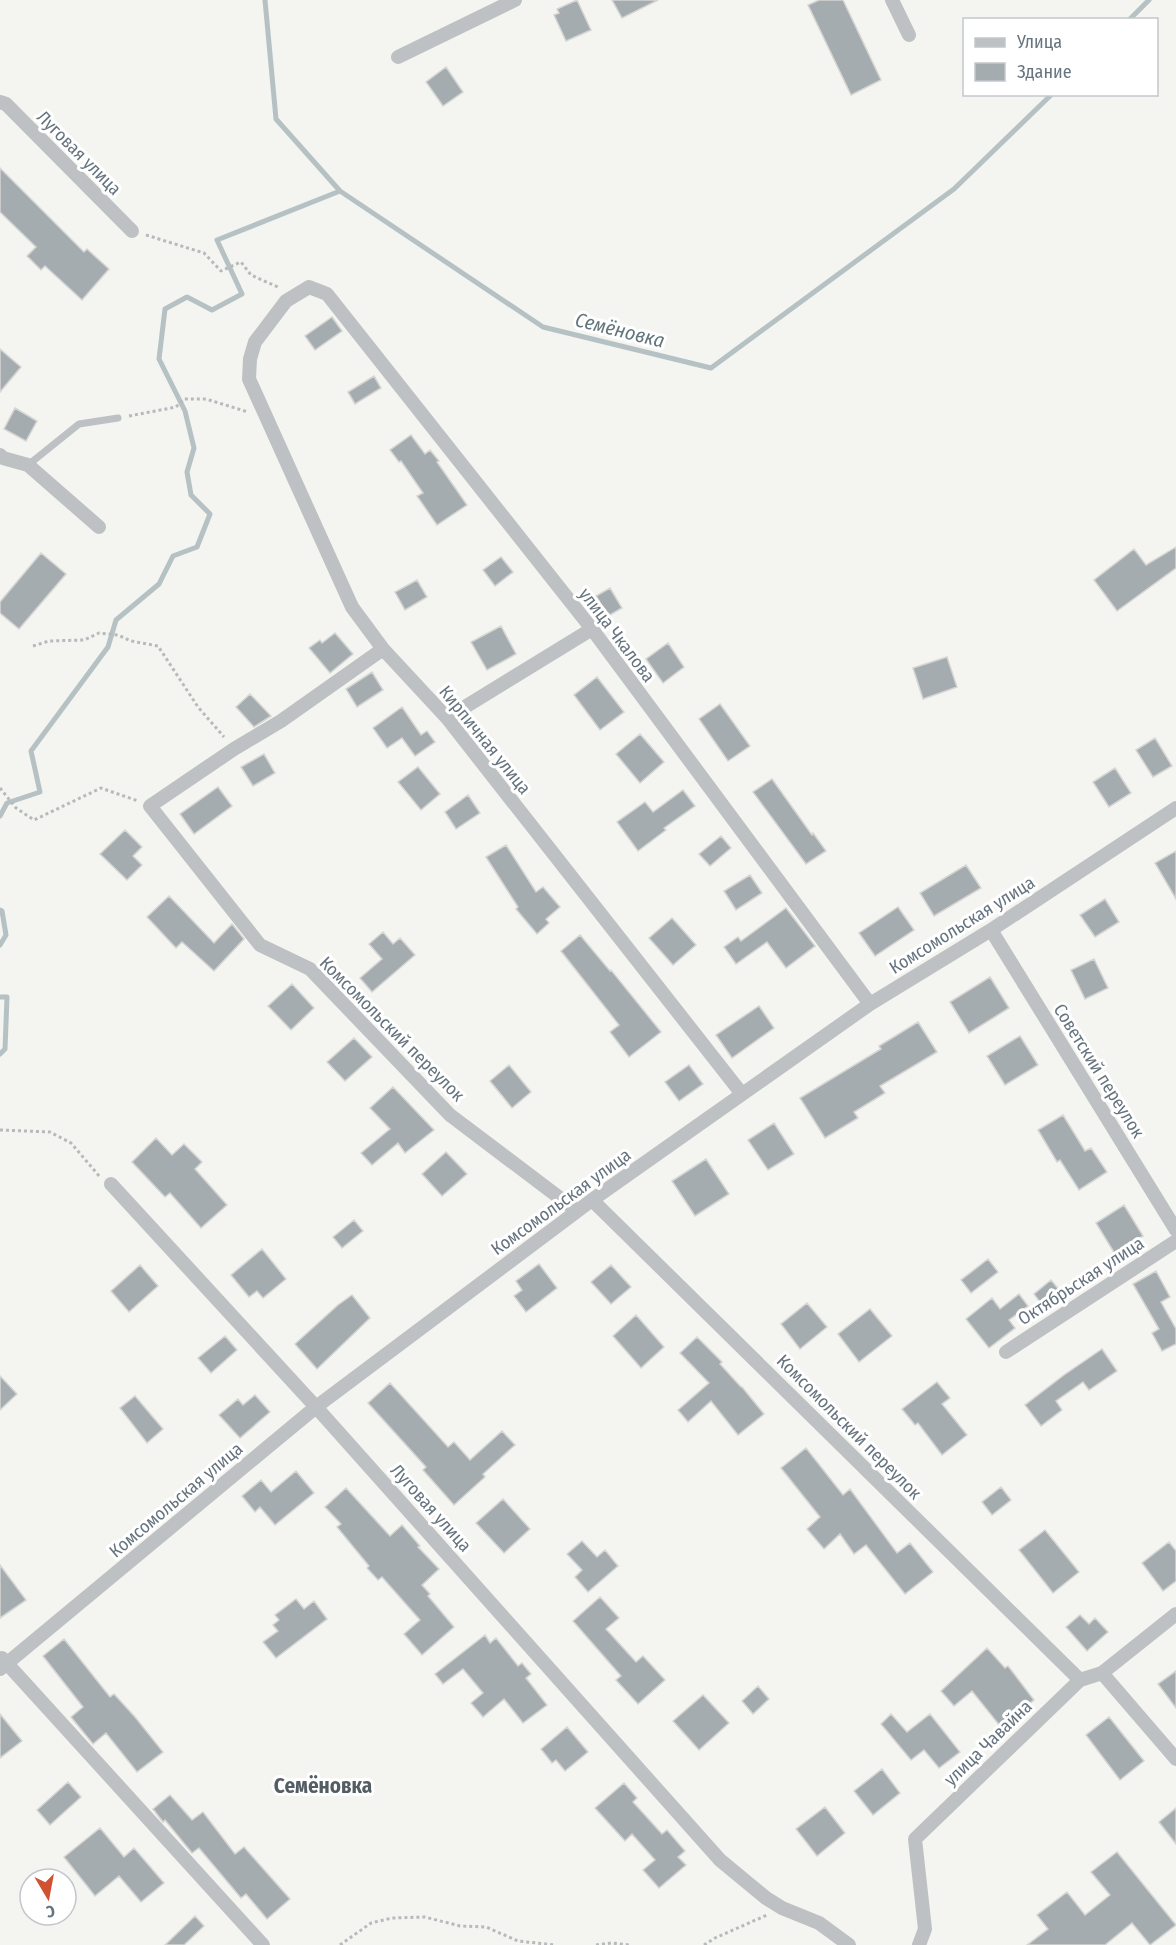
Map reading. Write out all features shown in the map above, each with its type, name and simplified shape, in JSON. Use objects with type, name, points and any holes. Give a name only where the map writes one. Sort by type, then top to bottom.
[{"type":"street","points":[[398,57],[515,0]]},
{"type":"street","points":[[892,0],[909,35]]},
{"type":"street","name":"Луговая улица","points":[[0,102],[6,104],[132,231]]},
{"type":"street","name":"улица Чкалова","points":[[295,296],[309,287],[327,294],[592,629],[870,1004]]},
{"type":"street","name":"Кирпичная улица","points":[[295,296],[286,301],[255,342],[250,359],[249,379],[352,607],[383,649],[447,718],[742,1094]]},
{"type":"street","points":[[0,455],[3,458],[28,465],[99,527]]},
{"type":"street","points":[[447,718],[592,629]]},
{"type":"street","points":[[150,806],[234,749],[281,721],[383,649]]},
{"type":"street","name":"Комсомольский переулок","points":[[150,806],[260,945],[310,969],[450,1115],[577,1211]]},
{"type":"street","name":"Комсомольская улица","points":[[2,1663],[316,1407],[592,1200],[870,1004],[991,930],[1176,808]]},
{"type":"street","name":"Советский переулок","points":[[991,930],[1176,1230]]},
{"type":"street","name":"Луговая улица","points":[[111,1184],[316,1407],[720,1860],[766,1898],[782,1908],[819,1923],[849,1945]]},
{"type":"street","name":"Комсомольский переулок","points":[[592,1200],[1080,1680]]},
{"type":"street","name":"Октябрьская улица","points":[[1006,1352],[1176,1241]]},
{"type":"street","name":"улица Чавайна","points":[[919,1945],[925,1929],[915,1839],[1080,1680],[1102,1674],[1176,1614]]},
{"type":"street","points":[[2,1663],[263,1945]]},
{"type":"street","points":[[1102,1674],[1176,1759]]},
{"type":"lane","points":[[28,465],[79,424],[118,418]]},
{"type":"path","points":[[132,231],[184,245],[204,253],[221,271],[241,262],[251,275],[295,296]]},
{"type":"path","points":[[118,418],[176,406],[184,399],[206,399],[267,419]]},
{"type":"path","points":[[33,646],[49,641],[84,639],[99,633],[118,635],[158,646],[198,707],[234,749]]},
{"type":"path","points":[[0,788],[16,808],[34,820],[101,788],[150,806]]},
{"type":"path","points":[[0,1130],[50,1132],[71,1143],[98,1175],[111,1184]]},
{"type":"path","points":[[704,1945],[782,1908]]},
{"type":"path","points":[[340,1945],[371,1923],[392,1918],[425,1917],[453,1925],[486,1927],[518,1941],[555,1945]]},
{"type":"path","points":[[596,1945],[612,1943],[630,1945]]},
{"type":"building","points":[[577,0],[591,30],[566,41],[554,15],[559,13],[557,9]]},
{"type":"building","points":[[612,0],[658,0],[622,18]]},
{"type":"building","points":[[819,0],[843,0],[881,80],[851,95],[808,5]]},
{"type":"building","points":[[446,67],[463,92],[443,106],[426,82]]},
{"type":"building","points":[[0,168],[84,252],[87,249],[109,269],[82,300],[45,266],[41,270],[27,256],[36,247],[0,212]]},
{"type":"building","points":[[332,317],[342,331],[315,350],[305,336]]},
{"type":"building","points":[[0,349],[21,367],[0,392]]},
{"type":"building","points":[[374,376],[381,388],[355,404],[348,392]]},
{"type":"building","points":[[15,408],[37,421],[26,441],[4,429]]},
{"type":"building","points":[[411,435],[425,454],[430,450],[439,461],[437,462],[467,505],[437,525],[417,496],[423,493],[401,461],[399,462],[390,450]]},
{"type":"building","points":[[1176,547],[1176,568],[1117,611],[1094,580],[1134,549],[1146,565]]},
{"type":"building","points":[[41,553],[66,574],[19,629],[0,613],[0,602]]},
{"type":"building","points":[[501,557],[513,572],[495,586],[483,570]]},
{"type":"building","points":[[417,580],[427,597],[405,610],[395,592]]},
{"type":"building","points":[[610,588],[622,608],[608,616],[596,596]]},
{"type":"building","points":[[501,626],[516,654],[487,670],[471,642]]},
{"type":"building","points":[[335,633],[353,654],[330,673],[309,648],[320,640],[322,643]]},
{"type":"building","points":[[668,643],[684,667],[663,683],[646,659]]},
{"type":"building","points":[[947,657],[957,687],[923,699],[913,668]]},
{"type":"building","points":[[372,672],[383,690],[357,707],[346,689]]},
{"type":"building","points":[[597,677],[624,712],[600,730],[574,695]]},
{"type":"building","points":[[250,694],[271,716],[254,727],[236,707]]},
{"type":"building","points":[[720,704],[750,746],[728,761],[699,719]]},
{"type":"building","points":[[402,707],[421,735],[427,731],[435,742],[415,756],[402,738],[387,748],[373,728]]},
{"type":"building","points":[[640,734],[664,762],[640,783],[616,754]]},
{"type":"building","points":[[1155,738],[1172,766],[1153,777],[1136,750]]},
{"type":"building","points":[[264,754],[275,773],[253,786],[241,767]]},
{"type":"building","points":[[418,767],[440,794],[421,810],[398,782]]},
{"type":"building","points":[[1115,768],[1131,793],[1109,807],[1093,782]]},
{"type":"building","points":[[772,779],[826,851],[806,864],[753,792]]},
{"type":"building","points":[[218,787],[232,806],[194,834],[180,814]]},
{"type":"building","points":[[683,790],[695,806],[664,828],[666,830],[638,851],[617,822],[645,802],[653,812]]},
{"type":"building","points":[[468,795],[480,813],[456,829],[445,812]]},
{"type":"building","points":[[125,830],[142,847],[133,856],[142,865],[127,880],[100,854]]},
{"type":"building","points":[[721,836],[731,848],[710,866],[699,854]]},
{"type":"building","points":[[506,845],[536,892],[543,887],[560,907],[546,919],[549,923],[537,934],[516,909],[518,907],[486,857]]},
{"type":"building","points":[[1176,851],[1176,899],[1155,863]]},
{"type":"building","points":[[966,865],[981,888],[934,916],[920,893]]},
{"type":"building","points":[[750,875],[762,893],[736,910],[724,891]]},
{"type":"building","points":[[169,896],[214,943],[232,924],[244,939],[214,971],[182,942],[176,948],[147,917]]},
{"type":"building","points":[[1105,899],[1119,922],[1095,937],[1080,915]]},
{"type":"building","points":[[898,907],[914,930],[875,956],[859,933]]},
{"type":"building","points":[[786,908],[815,946],[786,968],[767,942],[736,964],[724,947],[738,937],[741,941]]},
{"type":"building","points":[[672,918],[696,945],[673,965],[649,938]]},
{"type":"building","points":[[383,932],[393,944],[400,938],[415,955],[372,992],[360,978],[382,959],[369,944]]},
{"type":"building","points":[[580,935],[661,1032],[629,1057],[610,1032],[619,1025],[561,951]]},
{"type":"building","points":[[1094,959],[1108,988],[1085,999],[1071,970]]},
{"type":"building","points":[[990,977],[1009,1008],[969,1033],[950,1002]]},
{"type":"building","points":[[292,984],[314,1008],[291,1030],[268,1006]]},
{"type":"building","points":[[759,1006],[774,1028],[732,1058],[716,1035]]},
{"type":"building","points":[[918,1022],[937,1052],[880,1086],[885,1093],[854,1112],[858,1118],[825,1138],[800,1098],[881,1049],[879,1046]]},
{"type":"building","points":[[1020,1036],[1038,1065],[1005,1085],[987,1056]]},
{"type":"building","points":[[354,1038],[372,1057],[345,1081],[327,1062]]},
{"type":"building","points":[[509,1065],[531,1092],[512,1108],[490,1081]]},
{"type":"building","points":[[689,1065],[703,1084],[679,1101],[665,1082]]},
{"type":"building","points":[[393,1087],[434,1130],[405,1153],[398,1143],[372,1165],[361,1153],[390,1129],[370,1108]]},
{"type":"building","points":[[1063,1115],[1085,1151],[1091,1148],[1107,1172],[1079,1190],[1060,1160],[1057,1162],[1038,1130]]},
{"type":"building","points":[[774,1123],[794,1154],[768,1170],[748,1140]]},
{"type":"building","points":[[156,1138],[172,1155],[184,1144],[202,1162],[195,1169],[227,1205],[201,1228],[170,1193],[165,1197],[132,1162]]},
{"type":"building","points":[[446,1152],[467,1174],[442,1196],[422,1174]]},
{"type":"building","points":[[706,1159],[729,1194],[695,1216],[672,1181]]},
{"type":"building","points":[[1124,1205],[1143,1236],[1115,1254],[1096,1223]]},
{"type":"building","points":[[354,1220],[363,1231],[342,1248],[333,1237]]},
{"type":"building","points":[[262,1249],[286,1279],[263,1298],[257,1291],[249,1297],[231,1275]]},
{"type":"building","points":[[988,1259],[998,1272],[971,1293],[961,1280]]},
{"type":"building","points":[[539,1264],[557,1288],[526,1312],[514,1296],[522,1290],[516,1281]]},
{"type":"building","points":[[140,1265],[158,1286],[129,1312],[111,1291]]},
{"type":"building","points":[[611,1265],[631,1287],[611,1304],[591,1282]]},
{"type":"building","points":[[1156,1271],[1170,1297],[1161,1302],[1176,1329],[1176,1344],[1162,1351],[1152,1333],[1159,1329],[1133,1284]]},
{"type":"building","points":[[1051,1280],[1060,1291],[1042,1305],[1034,1294]]},
{"type":"building","points":[[1019,1294],[1028,1306],[1009,1320],[1015,1328],[989,1348],[966,1319],[992,1298],[1000,1309]]},
{"type":"building","points":[[352,1295],[370,1318],[317,1369],[295,1344]]},
{"type":"building","points":[[807,1303],[827,1327],[800,1349],[781,1324]]},
{"type":"building","points":[[870,1309],[892,1336],[859,1362],[838,1334]]},
{"type":"building","points":[[636,1315],[664,1347],[641,1368],[613,1336]]},
{"type":"building","points":[[225,1336],[237,1350],[211,1373],[198,1358]]},
{"type":"building","points":[[697,1337],[722,1362],[720,1364],[764,1414],[738,1435],[711,1401],[688,1422],[678,1410],[709,1383],[680,1353]]},
{"type":"building","points":[[1102,1349],[1117,1371],[1089,1390],[1083,1382],[1056,1401],[1062,1410],[1041,1426],[1025,1405]]},
{"type":"building","points":[[0,1376],[17,1394],[0,1410]]},
{"type":"building","points":[[937,1382],[950,1398],[942,1404],[967,1435],[942,1455],[918,1423],[915,1425],[902,1409]]},
{"type":"building","points":[[390,1383],[448,1447],[454,1442],[470,1460],[502,1431],[515,1445],[454,1505],[423,1470],[426,1467],[368,1403]]},
{"type":"building","points":[[255,1395],[270,1412],[240,1438],[219,1415],[238,1399],[243,1405]]},
{"type":"building","points":[[135,1396],[163,1429],[147,1443],[120,1408]]},
{"type":"building","points":[[806,1448],[843,1495],[850,1489],[897,1553],[910,1543],[933,1572],[905,1594],[866,1545],[854,1554],[840,1534],[824,1549],[807,1529],[820,1517],[781,1468]]},
{"type":"building","points":[[296,1471],[314,1493],[275,1525],[260,1507],[255,1512],[242,1496],[261,1480],[271,1492]]},
{"type":"building","points":[[1001,1487],[1011,1500],[992,1515],[982,1502]]},
{"type":"building","points":[[346,1488],[390,1536],[402,1525],[420,1546],[418,1547],[439,1569],[422,1585],[430,1594],[428,1596],[454,1627],[422,1655],[404,1634],[420,1620],[382,1577],[378,1580],[367,1568],[369,1566],[337,1527],[341,1524],[325,1507]]},
{"type":"building","points":[[503,1499],[530,1529],[504,1553],[476,1523]]},
{"type":"building","points":[[1045,1530],[1079,1572],[1053,1593],[1019,1550]]},
{"type":"building","points":[[582,1541],[597,1557],[605,1550],[618,1566],[588,1592],[575,1577],[582,1570],[567,1554]]},
{"type":"building","points":[[1169,1542],[1176,1551],[1176,1581],[1163,1591],[1142,1563]]},
{"type":"building","points":[[0,1565],[26,1600],[0,1618]]},
{"type":"building","points":[[600,1597],[619,1618],[606,1629],[636,1662],[643,1656],[665,1680],[638,1704],[616,1680],[621,1676],[573,1621]]},
{"type":"building","points":[[296,1599],[304,1609],[314,1601],[327,1619],[276,1658],[263,1642],[278,1631],[273,1625],[279,1620],[275,1615]]},
{"type":"building","points":[[1080,1615],[1089,1624],[1095,1618],[1108,1632],[1087,1651],[1066,1627]]},
{"type":"building","points":[[485,1635],[490,1643],[496,1638],[518,1666],[522,1663],[531,1674],[526,1678],[547,1705],[523,1723],[504,1699],[483,1717],[471,1703],[483,1693],[463,1669],[443,1684],[435,1674]]},
{"type":"building","points":[[64,1639],[110,1697],[114,1694],[163,1752],[137,1772],[106,1733],[93,1744],[71,1717],[83,1707],[43,1656]]},
{"type":"building","points":[[987,1648],[1005,1668],[1008,1666],[1034,1700],[1000,1726],[972,1691],[954,1706],[941,1691]]},
{"type":"building","points":[[1176,1671],[1176,1708],[1158,1684]]},
{"type":"building","points":[[758,1686],[769,1699],[753,1714],[742,1701]]},
{"type":"building","points":[[703,1695],[729,1723],[699,1750],[673,1721]]},
{"type":"building","points":[[0,1714],[22,1741],[0,1758]]},
{"type":"building","points":[[891,1714],[907,1732],[930,1714],[960,1752],[939,1768],[924,1750],[911,1760],[881,1724]]},
{"type":"building","points":[[1109,1717],[1144,1761],[1120,1780],[1086,1735]]},
{"type":"building","points":[[567,1727],[588,1752],[565,1771],[556,1760],[552,1763],[541,1749]]},
{"type":"building","points":[[882,1769],[900,1793],[873,1815],[854,1791]]},
{"type":"building","points":[[68,1782],[81,1797],[50,1825],[37,1810]]},
{"type":"building","points":[[624,1783],[637,1798],[633,1802],[662,1834],[667,1830],[685,1851],[678,1857],[686,1865],[659,1888],[643,1870],[655,1860],[632,1834],[625,1841],[595,1808]]},
{"type":"building","points":[[170,1795],[192,1820],[203,1812],[235,1854],[244,1847],[290,1899],[267,1919],[246,1894],[241,1898],[199,1848],[192,1853],[153,1809]]},
{"type":"building","points":[[825,1807],[845,1833],[817,1856],[796,1829]]},
{"type":"building","points":[[1176,1808],[1176,1844],[1159,1822]]},
{"type":"building","points":[[100,1828],[124,1857],[134,1848],[164,1883],[141,1902],[119,1876],[95,1896],[78,1875],[78,1867],[72,1867],[64,1857]]},
{"type":"building","points":[[1117,1852],[1176,1925],[1150,1945],[1132,1923],[1105,1945],[1027,1945],[1048,1929],[1037,1915],[1067,1892],[1085,1915],[1110,1895],[1091,1872]]},
{"type":"building","points":[[195,1916],[204,1926],[184,1945],[165,1945]]},
{"type":"waterway","name":"Семёновка","points":[[265,0],[276,119],[340,191],[543,327],[711,368],[954,189],[1050,96]]},
{"type":"waterway","name":"Семёновка","points":[[1131,18],[1149,0]]},
{"type":"waterway","points":[[0,816],[7,803],[40,792],[31,751],[108,647],[116,620],[159,584],[173,556],[197,547],[210,514],[191,495],[187,472],[194,448],[185,411],[159,359],[165,309],[187,297],[212,310],[242,294],[217,240],[340,191]]},
{"type":"waterway","points":[[0,910],[6,935],[0,945]]},
{"type":"waterway","points":[[0,997],[7,997],[5,1049],[0,1054]]},
{"type":"district","name":"Семёновка","points":[[323,1786]]}]
